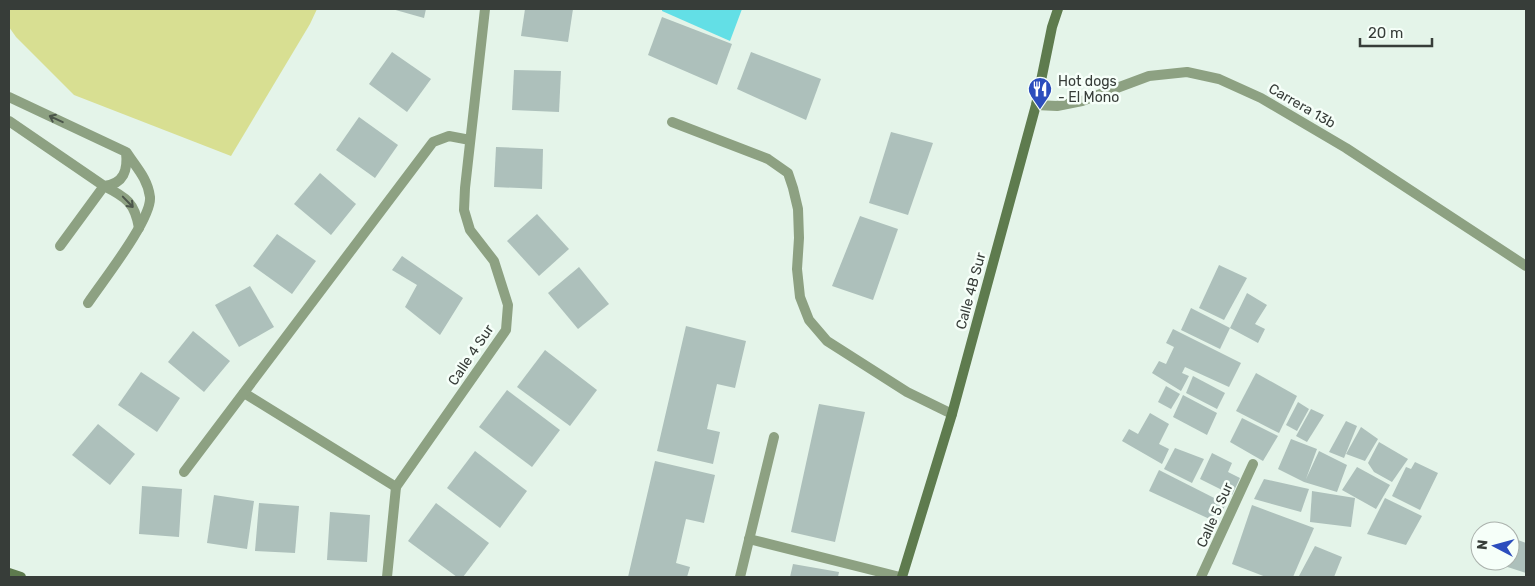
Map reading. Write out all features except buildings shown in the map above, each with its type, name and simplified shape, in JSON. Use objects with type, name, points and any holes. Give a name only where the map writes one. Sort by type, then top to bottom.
[{"type":"street","name":"Calle 4 Sur","points":[[387,577],[396,487],[506,330],[508,305],[494,261],[470,230],[464,210],[485,9]]},
{"type":"street","name":"Calle 4B Sur","points":[[901,577],[952,414],[1036,105],[1052,26],[1058,9]]},
{"type":"street","name":"Carrera 13b","points":[[1036,105],[1057,106],[1082,101],[1149,76],[1187,72],[1219,79],[1261,98],[1346,148],[1526,266]]},
{"type":"street","points":[[9,97],[126,152],[144,178],[149,191],[149,204],[139,228],[88,303]]},
{"type":"street","points":[[9,121],[104,186],[125,198],[132,205],[139,228]]},
{"type":"street","points":[[672,122],[768,160],[788,173],[798,209],[797,269],[800,297],[809,320],[827,341],[907,392],[952,414]]},
{"type":"street","points":[[184,472],[432,142],[449,136],[470,140]]},
{"type":"street","points":[[60,246],[104,186],[119,182],[125,174],[128,162],[126,152]]},
{"type":"street","points":[[244,393],[396,487]]},
{"type":"street","points":[[740,577],[774,437]]},
{"type":"street","name":"Calle 5 Sur","points":[[1201,577],[1253,464]]},
{"type":"street","points":[[749,539],[901,577]]},
{"type":"green space","points":[[9,9],[317,9],[310,24],[231,156],[74,95],[16,37],[9,27]]},
{"type":"water","points":[[662,9],[742,9],[730,41],[662,11]]},
{"type":"place","name":"Hot dogs - El Mono","points":[[1040,110]]}]
